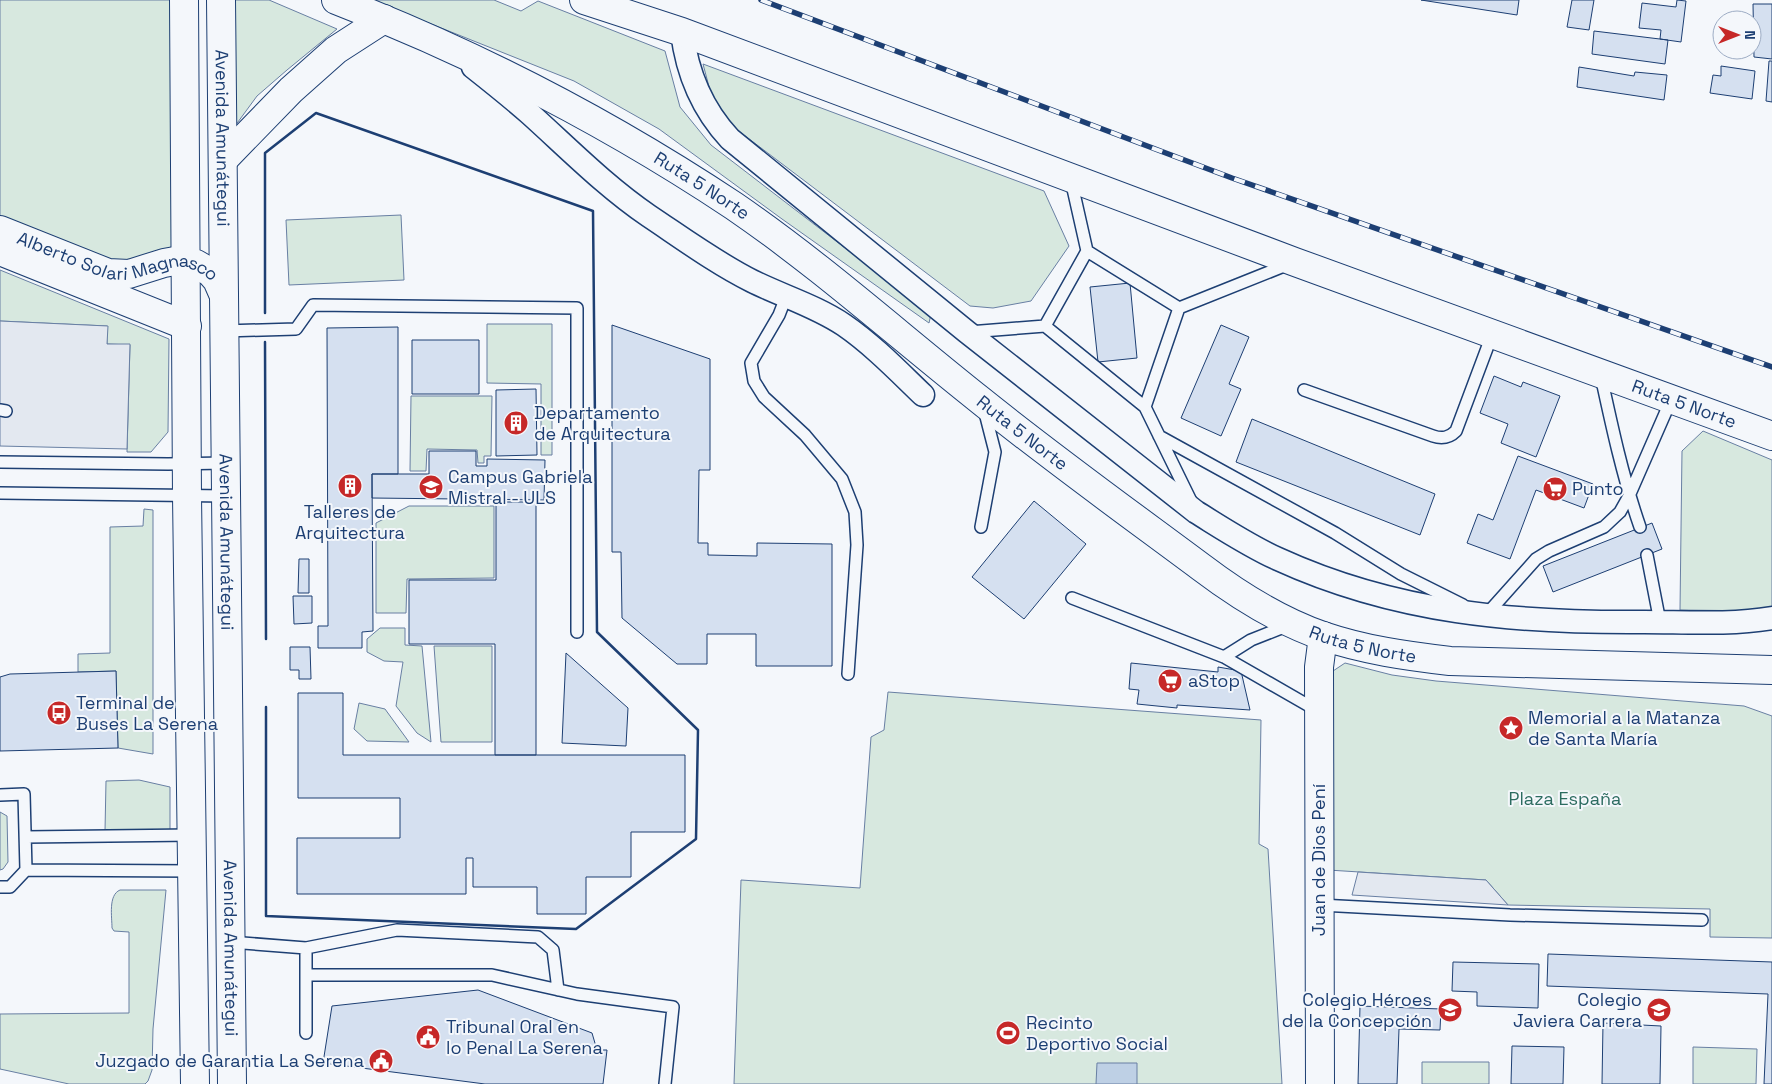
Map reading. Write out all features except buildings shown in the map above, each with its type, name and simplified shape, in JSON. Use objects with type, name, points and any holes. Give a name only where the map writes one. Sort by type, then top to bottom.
[{"type":"main road","name":"Avenida Amunátegui","points":[[184,0],[187,496],[195,1084]]},
{"type":"main road","name":"Avenida Amunátegui","points":[[221,0],[232,1084]]},
{"type":"main road","name":"Ruta 5 Norte","points":[[336,0],[384,19],[551,96],[616,132],[678,170],[736,208],[793,250],[982,402],[1230,589],[1260,607],[1293,623],[1323,636],[1403,655],[1450,661],[1772,670]]},
{"type":"main road","name":"Ruta 5 Norte","points":[[584,0],[682,32],[1295,262],[1772,436]]},
{"type":"main road","points":[[223,160],[291,90],[336,50],[384,19]]},
{"type":"main road","name":"Alberto Solari Magnasco","points":[[0,230],[108,273],[130,274],[164,263],[186,261],[210,272],[217,280],[224,296]]},
{"type":"main road","name":"Alberto Solari Magnasco","points":[[0,251],[187,326]]},
{"type":"main road","name":"Juan de Dios Pení","points":[[1320,1084],[1319,667],[1323,636]]},
{"type":"main road","points":[[1720,668],[1772,690]]},
{"type":"main road","points":[[177,1084],[194,1050]]},
{"type":"street","points":[[682,32],[687,66],[693,83],[710,114],[730,139],[967,332],[1196,512],[1235,537],[1276,558],[1328,580],[1394,601],[1433,608],[1554,621],[1735,622],[1772,618]]},
{"type":"street","points":[[448,48],[522,107],[583,164],[647,214],[742,275],[843,324],[923,395]]},
{"type":"street","points":[[888,363],[923,354]]},
{"type":"lane","points":[[1045,326],[1087,251],[1070,178]]},
{"type":"lane","points":[[1087,251],[1179,308]]},
{"type":"lane","points":[[1145,407],[1179,308],[1295,262]]},
{"type":"lane","points":[[786,297],[779,315],[751,363],[754,381],[764,397],[804,435],[842,479],[855,512],[857,546],[848,674]]},
{"type":"lane","points":[[224,331],[296,329],[313,305],[577,308],[577,632]]},
{"type":"lane","points":[[967,332],[1045,326],[1145,407],[1196,512]]},
{"type":"lane","points":[[1304,390],[1433,436],[1446,437],[1456,431],[1492,335]]},
{"type":"lane","points":[[1601,374],[1629,496],[1640,527]]},
{"type":"lane","points":[[1159,436],[1335,533],[1401,574],[1485,615],[1536,559],[1604,528],[1620,512],[1672,400]]},
{"type":"lane","points":[[981,527],[995,452],[982,402]]},
{"type":"lane","points":[[0,462],[226,463]]},
{"type":"lane","points":[[0,494],[226,496]]},
{"type":"lane","points":[[1647,555],[1660,622]]},
{"type":"lane","points":[[1072,598],[1224,658],[1319,712]]},
{"type":"lane","points":[[1224,658],[1251,640],[1293,623]]},
{"type":"lane","points":[[0,795],[24,794],[26,837],[26,870],[10,887],[0,887]]},
{"type":"lane","points":[[26,837],[192,835]]},
{"type":"lane","points":[[26,870],[192,871]]},
{"type":"lane","points":[[1320,905],[1510,915],[1702,920]]},
{"type":"lane","points":[[230,942],[306,948],[397,930],[538,937],[553,950],[558,990]]},
{"type":"lane","points":[[306,948],[306,1033]]},
{"type":"lane","points":[[306,975],[492,975],[577,994],[673,1007],[665,1084]]},
{"type":"green space","points":[[0,0],[173,0],[175,256],[121,272],[0,220]]},
{"type":"green space","points":[[233,0],[269,0],[337,29],[257,96],[235,126]]},
{"type":"green space","points":[[371,0],[494,0],[521,11],[538,1],[665,51],[680,107],[711,145],[931,314],[929,323],[659,129],[574,81]]},
{"type":"green space","points":[[703,64],[1044,191],[1069,246],[1031,301],[993,308],[970,306],[732,126],[712,98]]},
{"type":"green space","points":[[401,215],[404,280],[289,285],[286,220]]},
{"type":"green space","points":[[0,270],[169,339],[168,432],[151,452],[127,452],[130,345],[107,344],[107,326],[0,321]]},
{"type":"green space","points":[[487,324],[552,324],[552,455],[541,455],[541,384],[487,383]]},
{"type":"green space","points":[[411,396],[492,396],[491,456],[484,456],[484,463],[478,463],[477,450],[427,449],[426,471],[410,471]]},
{"type":"green space","points":[[1703,431],[1772,460],[1772,611],[1680,610],[1682,451]]},
{"type":"green space","points":[[409,506],[494,506],[494,578],[407,579],[406,613],[376,613],[376,523]]},
{"type":"green space","points":[[144,509],[153,510],[153,754],[118,748],[116,671],[78,672],[78,654],[110,653],[110,527],[143,526]]},
{"type":"green space","points":[[380,628],[405,628],[405,645],[422,646],[431,742],[417,733],[396,706],[403,662],[384,661],[367,652],[367,639]]},
{"type":"green space","points":[[434,646],[492,646],[492,742],[441,742]]},
{"type":"green space","name":"Plaza España","points":[[1345,663],[1392,675],[1436,681],[1744,706],[1772,716],[1772,938],[1710,937],[1710,909],[1508,905],[1486,880],[1328,870],[1330,673]]},
{"type":"green space","points":[[888,692],[1261,720],[1259,844],[1268,849],[1282,1084],[734,1084],[741,880],[860,888],[871,737],[884,730]]},
{"type":"green space","points":[[359,703],[385,709],[409,742],[367,741],[354,729]]},
{"type":"green space","points":[[139,780],[170,787],[170,830],[105,831],[106,781]]},
{"type":"green space","points":[[0,812],[7,816],[8,862],[0,870]]},
{"type":"green space","points":[[120,890],[166,890],[153,1029],[152,1070],[148,1081],[145,1084],[69,1084],[0,1069],[0,1014],[129,1013],[129,932],[114,931],[112,928],[112,901]]},
{"type":"green space","points":[[1693,1047],[1757,1049],[1756,1084],[1693,1084]]},
{"type":"green space","points":[[1422,1062],[1489,1062],[1489,1084],[1422,1084]]},
{"type":"shaded area","points":[[0,321],[108,326],[107,344],[130,344],[127,449],[0,446]]},
{"type":"shaded area","points":[[1358,872],[1486,880],[1508,905],[1352,895]]},
{"type":"water","points":[[1097,1063],[1137,1063],[1137,1084],[1096,1084]]},
{"type":"railway","points":[[761,0],[1232,178],[1772,367]]},
{"type":"wall","points":[[265,313],[265,153],[316,113],[593,211],[597,632],[698,730],[696,839],[576,929],[266,916],[266,707]]},
{"type":"wall","points":[[265,342],[266,639]]},
{"type":"place","name":"Departamento de Arquitectura","points":[[516,423]]},
{"type":"place","name":"Talleres de Arquitectura","points":[[350,486]]},
{"type":"place","name":"Campus Gabriela Mistral - ULS","points":[[431,487]]},
{"type":"place","name":"Punto","points":[[1555,489]]},
{"type":"place","name":"aStop","points":[[1170,681]]},
{"type":"place","name":"Terminal de Buses La Serena","points":[[59,713]]},
{"type":"place","name":"Memorial a la Matanza de Santa María","points":[[1511,728]]},
{"type":"place","name":"Colegio Héroes de la Concepción","points":[[1450,1010]]},
{"type":"place","name":"Colegio Javiera Carrera","points":[[1659,1010]]},
{"type":"place","name":"Recinto Deportivo Social","points":[[1008,1033]]},
{"type":"place","name":"Tribunal Oral en lo Penal La Serena","points":[[428,1037]]},
{"type":"place","name":"Juzgado de Garantia La Serena","points":[[381,1061]]}]
